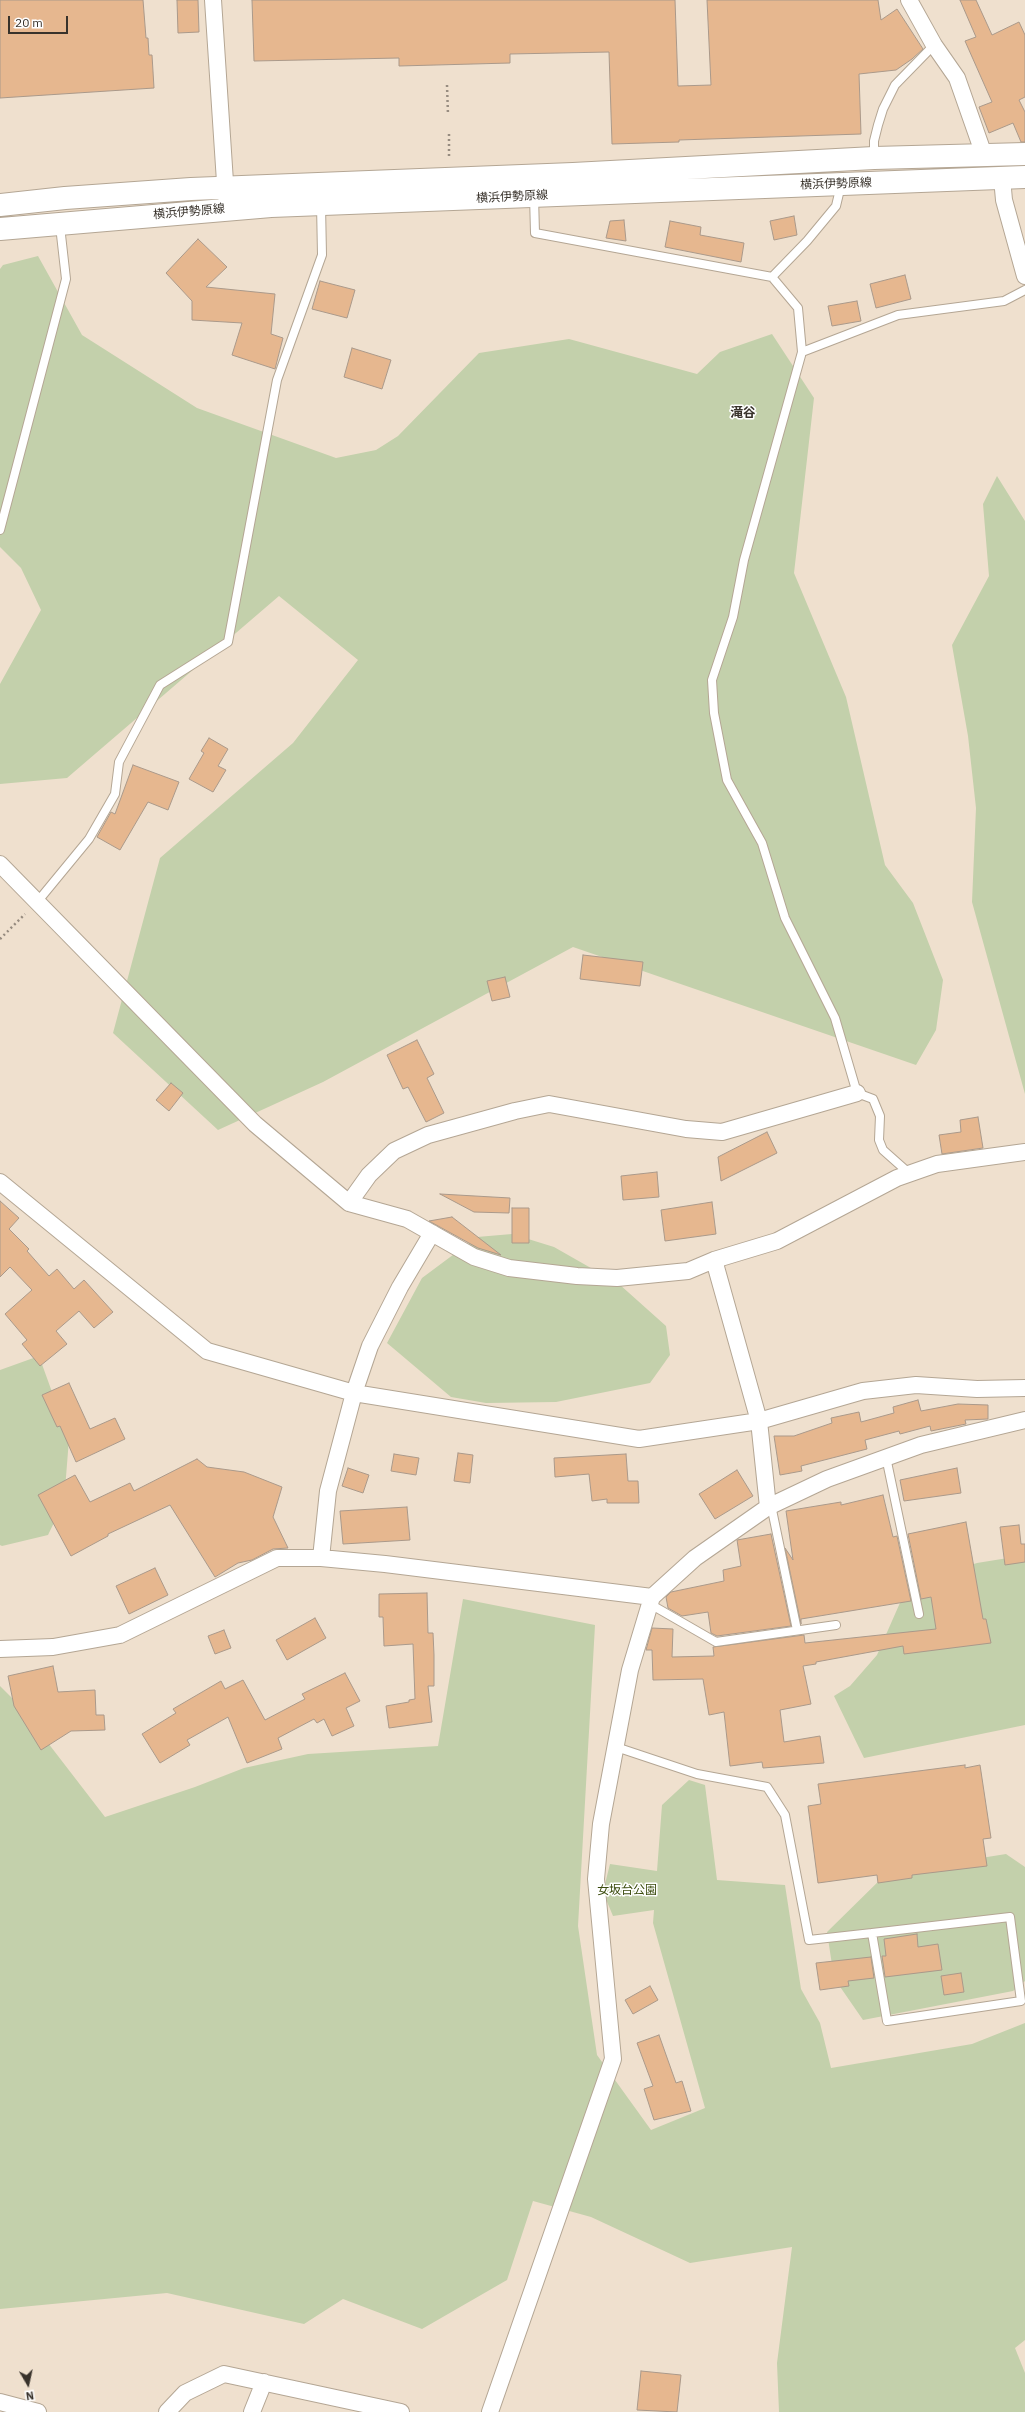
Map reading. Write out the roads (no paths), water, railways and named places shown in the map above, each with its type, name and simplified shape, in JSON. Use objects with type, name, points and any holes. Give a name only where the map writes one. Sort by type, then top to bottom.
[{"type":"main road","name":"横浜伊勢原線","points":[[0,229],[60,223],[226,198],[573,174],[874,158],[1025,154]]},
{"type":"main road","name":"横浜伊勢原線","points":[[0,205],[73,197],[226,198],[321,204],[425,202],[534,195],[1025,177]]},
{"type":"street","points":[[213,0],[226,198]]},
{"type":"street","points":[[909,0],[934,45],[957,78],[984,155]]},
{"type":"street","points":[[1002,178],[1004,200],[1025,276]]},
{"type":"street","points":[[0,864],[38,901],[255,1124],[349,1203],[407,1219],[474,1257],[502,1266],[577,1276],[656,1276],[688,1272],[714,1260],[777,1240],[897,1178],[937,1164],[1025,1152]]},
{"type":"street","points":[[349,1203],[369,1175],[394,1151],[428,1135],[515,1111],[549,1104],[686,1130],[722,1132],[857,1093]]},
{"type":"street","points":[[0,1182],[207,1351],[354,1393],[639,1439],[759,1421],[863,1391],[916,1385],[977,1389],[1025,1388]]},
{"type":"street","points":[[321,1558],[328,1491],[354,1393],[370,1346],[400,1287],[432,1233]]},
{"type":"street","points":[[714,1260],[759,1421],[770,1506]]},
{"type":"street","points":[[490,2412],[614,2059],[596,1879],[601,1824],[630,1670],[651,1600],[695,1558],[770,1506],[827,1479],[921,1445],[1025,1420]]},
{"type":"street","points":[[0,1648],[53,1647],[120,1635],[277,1558],[321,1558],[385,1564],[651,1600]]},
{"type":"street","points":[[167,2412],[185,2393],[224,2374],[401,2412]]},
{"type":"street","points":[[252,2412],[264,2382]]},
{"type":"street","points":[[0,2402],[38,2412]]},
{"type":"lane","points":[[874,158],[874,141],[880,120],[895,85],[934,45]]},
{"type":"lane","points":[[772,277],[807,241],[836,206],[841,184]]},
{"type":"lane","points":[[534,195],[535,233],[772,277],[798,308],[802,352],[744,560],[733,617],[712,680],[714,713],[727,780],[762,842],[785,918],[835,1018],[857,1093],[873,1100],[880,1116],[879,1140],[883,1150],[910,1174]]},
{"type":"lane","points":[[38,901],[89,838],[114,794],[119,762],[160,685],[228,642],[277,380],[322,255],[321,204]]},
{"type":"lane","points":[[0,530],[66,279],[60,223]]},
{"type":"lane","points":[[802,352],[898,315],[1004,301],[1025,290]]},
{"type":"lane","points":[[886,1457],[919,1614]]},
{"type":"lane","points":[[770,1506],[797,1630]]},
{"type":"lane","points":[[651,1600],[716,1642],[836,1625]]},
{"type":"lane","points":[[616,1747],[696,1774],[767,1787],[785,1815],[809,1940],[1010,1917],[1021,2001],[887,2021],[872,1933]]},
{"type":"district","name":"滝谷","points":[[743,413]]},
{"type":"park label","name":"女坂台公園","points":[[627,1891]]}]
